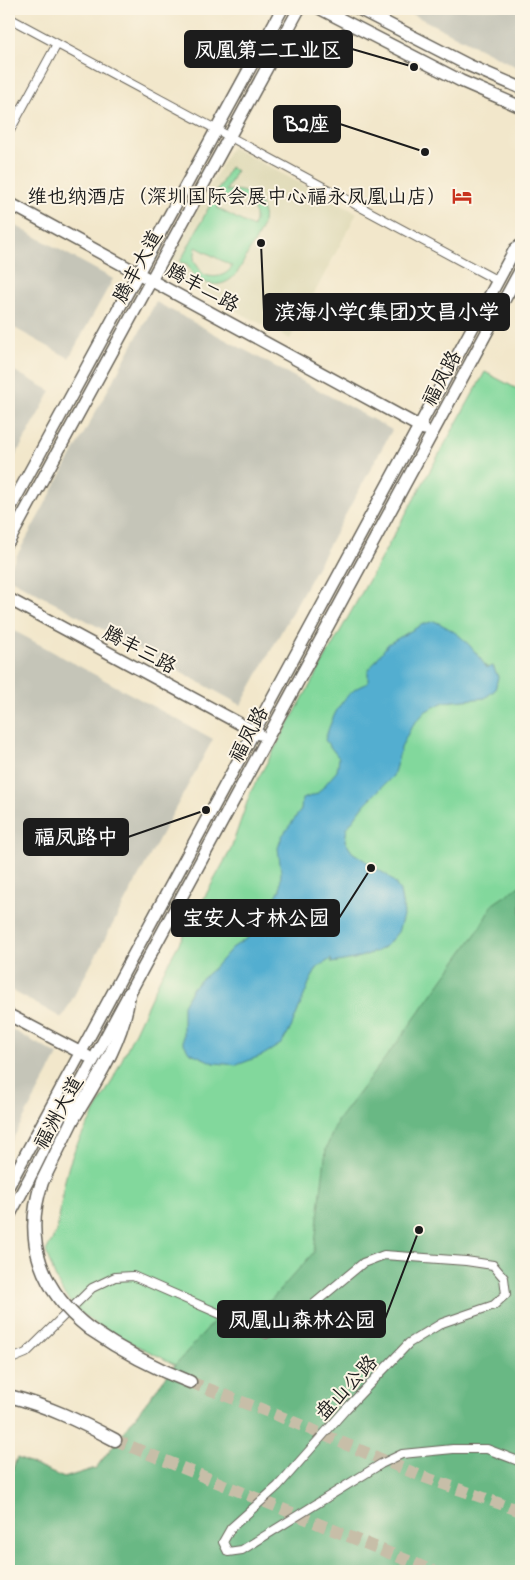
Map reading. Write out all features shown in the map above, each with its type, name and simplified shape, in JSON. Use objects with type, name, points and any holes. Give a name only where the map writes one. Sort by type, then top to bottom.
[{"type":"main road","name":"腾丰大道","points":[[9,510],[282,9]]},
{"type":"main road","name":"腾丰大道","points":[[9,541],[299,9]]},
{"type":"main road","points":[[321,9],[460,80],[521,107]]},
{"type":"main road","points":[[359,9],[468,65],[521,88]]},
{"type":"main road","name":"腾丰二路","points":[[9,203],[432,433]]},
{"type":"main road","name":"福凤路","points":[[9,1185],[515,249],[521,245]]},
{"type":"main road","name":"福凤路","points":[[9,1216],[521,269]]},
{"type":"main road","name":"腾丰三路","points":[[9,599],[267,739]]},
{"type":"main road","points":[[186,857],[199,864]]},
{"type":"main road","name":"福洲大道","points":[[129,994],[123,1024],[108,1061],[72,1121],[40,1188],[34,1215],[34,1237],[43,1271],[55,1294],[70,1312],[109,1343],[142,1362],[190,1382]]},
{"type":"main road","points":[[9,1015],[94,1060]]},
{"type":"main road","points":[[9,1388],[115,1440]]},
{"type":"main road","points":[[13,1397],[40,1404]]},
{"type":"street","points":[[9,18],[498,281]]},
{"type":"street","points":[[9,132],[57,44]]},
{"type":"street","name":"盘山公路","points":[[9,1360],[26,1353],[92,1288],[115,1278],[133,1276],[266,1334],[286,1327],[363,1263],[384,1255],[466,1261],[493,1265],[504,1278],[506,1294],[494,1305],[442,1323],[408,1343],[278,1486],[230,1528],[223,1542],[228,1552],[242,1550],[381,1464],[402,1454],[453,1449],[487,1450],[521,1462]]},
{"type":"shaded area","points":[[402,9],[521,9],[521,69]]},
{"type":"shaded area","points":[[231,147],[357,213],[290,339],[164,273]]},
{"type":"shaded area","points":[[9,222],[113,279],[69,358],[9,325]]},
{"type":"shaded area","points":[[156,302],[392,430],[241,705],[9,578],[9,570]]},
{"type":"shaded area","points":[[9,368],[51,391],[9,468]]},
{"type":"shaded area","points":[[9,628],[213,739],[62,1018],[9,989]]},
{"type":"shaded area","points":[[9,1028],[58,1055],[9,1146]]},
{"type":"green space","points":[[230,167],[236,171],[226,191],[233,190],[247,193],[253,196],[262,207],[263,222],[257,238],[241,267],[225,283],[206,283],[195,276],[187,264],[180,262]],"holes":[[[238,197],[247,201],[253,208],[255,212],[253,227],[217,208],[223,200]],[[196,247],[232,266],[233,266],[223,275],[211,276],[203,274],[194,261]]]},
{"type":"green space","points":[[485,372],[521,391],[521,1571],[9,1571],[9,1478],[17,1458],[64,1478],[96,1468],[175,1365],[100,1327],[86,1317],[74,1307],[64,1294],[56,1278],[46,1251],[57,1231],[64,1184],[76,1146],[112,1081],[161,976],[230,851],[251,791]]},
{"type":"green space","points":[[521,885],[521,1571],[9,1571],[9,1478],[17,1458],[64,1478],[96,1468],[175,1365],[228,1305],[270,1301],[314,1252],[326,1149],[337,1121],[399,1040],[477,932],[493,904]]},
{"type":"water","points":[[434,621],[464,640],[487,668],[493,666],[498,677],[495,690],[485,698],[444,702],[426,711],[412,726],[402,745],[393,776],[365,804],[347,828],[345,841],[352,852],[388,876],[400,892],[404,913],[398,932],[385,947],[375,952],[354,959],[332,963],[331,959],[318,967],[310,981],[291,1028],[281,1044],[263,1055],[237,1065],[214,1063],[189,1052],[183,1042],[183,1005],[193,987],[232,948],[249,937],[280,890],[281,872],[278,848],[282,836],[301,810],[302,799],[317,794],[337,771],[339,758],[325,740],[339,707],[355,690],[368,683],[368,671],[388,644],[421,625]]},
{"type":"tunnel","points":[[190,1382],[279,1416],[421,1476],[521,1511]]},
{"type":"tunnel","points":[[115,1440],[433,1571]]},
{"type":"place","name":"凤凰第二工业区","points":[[414,67]]},
{"type":"place","name":"B2座","points":[[425,152]]},
{"type":"place","name":"维也纳酒店（深圳国际会展中心福永凤凰山店）","points":[[462,196]]},
{"type":"place","name":"滨海小学(集团)文昌小学","points":[[261,243]]},
{"type":"place","name":"福凤路中","points":[[206,810]]},
{"type":"place","name":"宝安人才林公园","points":[[371,868]]},
{"type":"place","name":"凤凰山森林公园","points":[[419,1230]]}]
